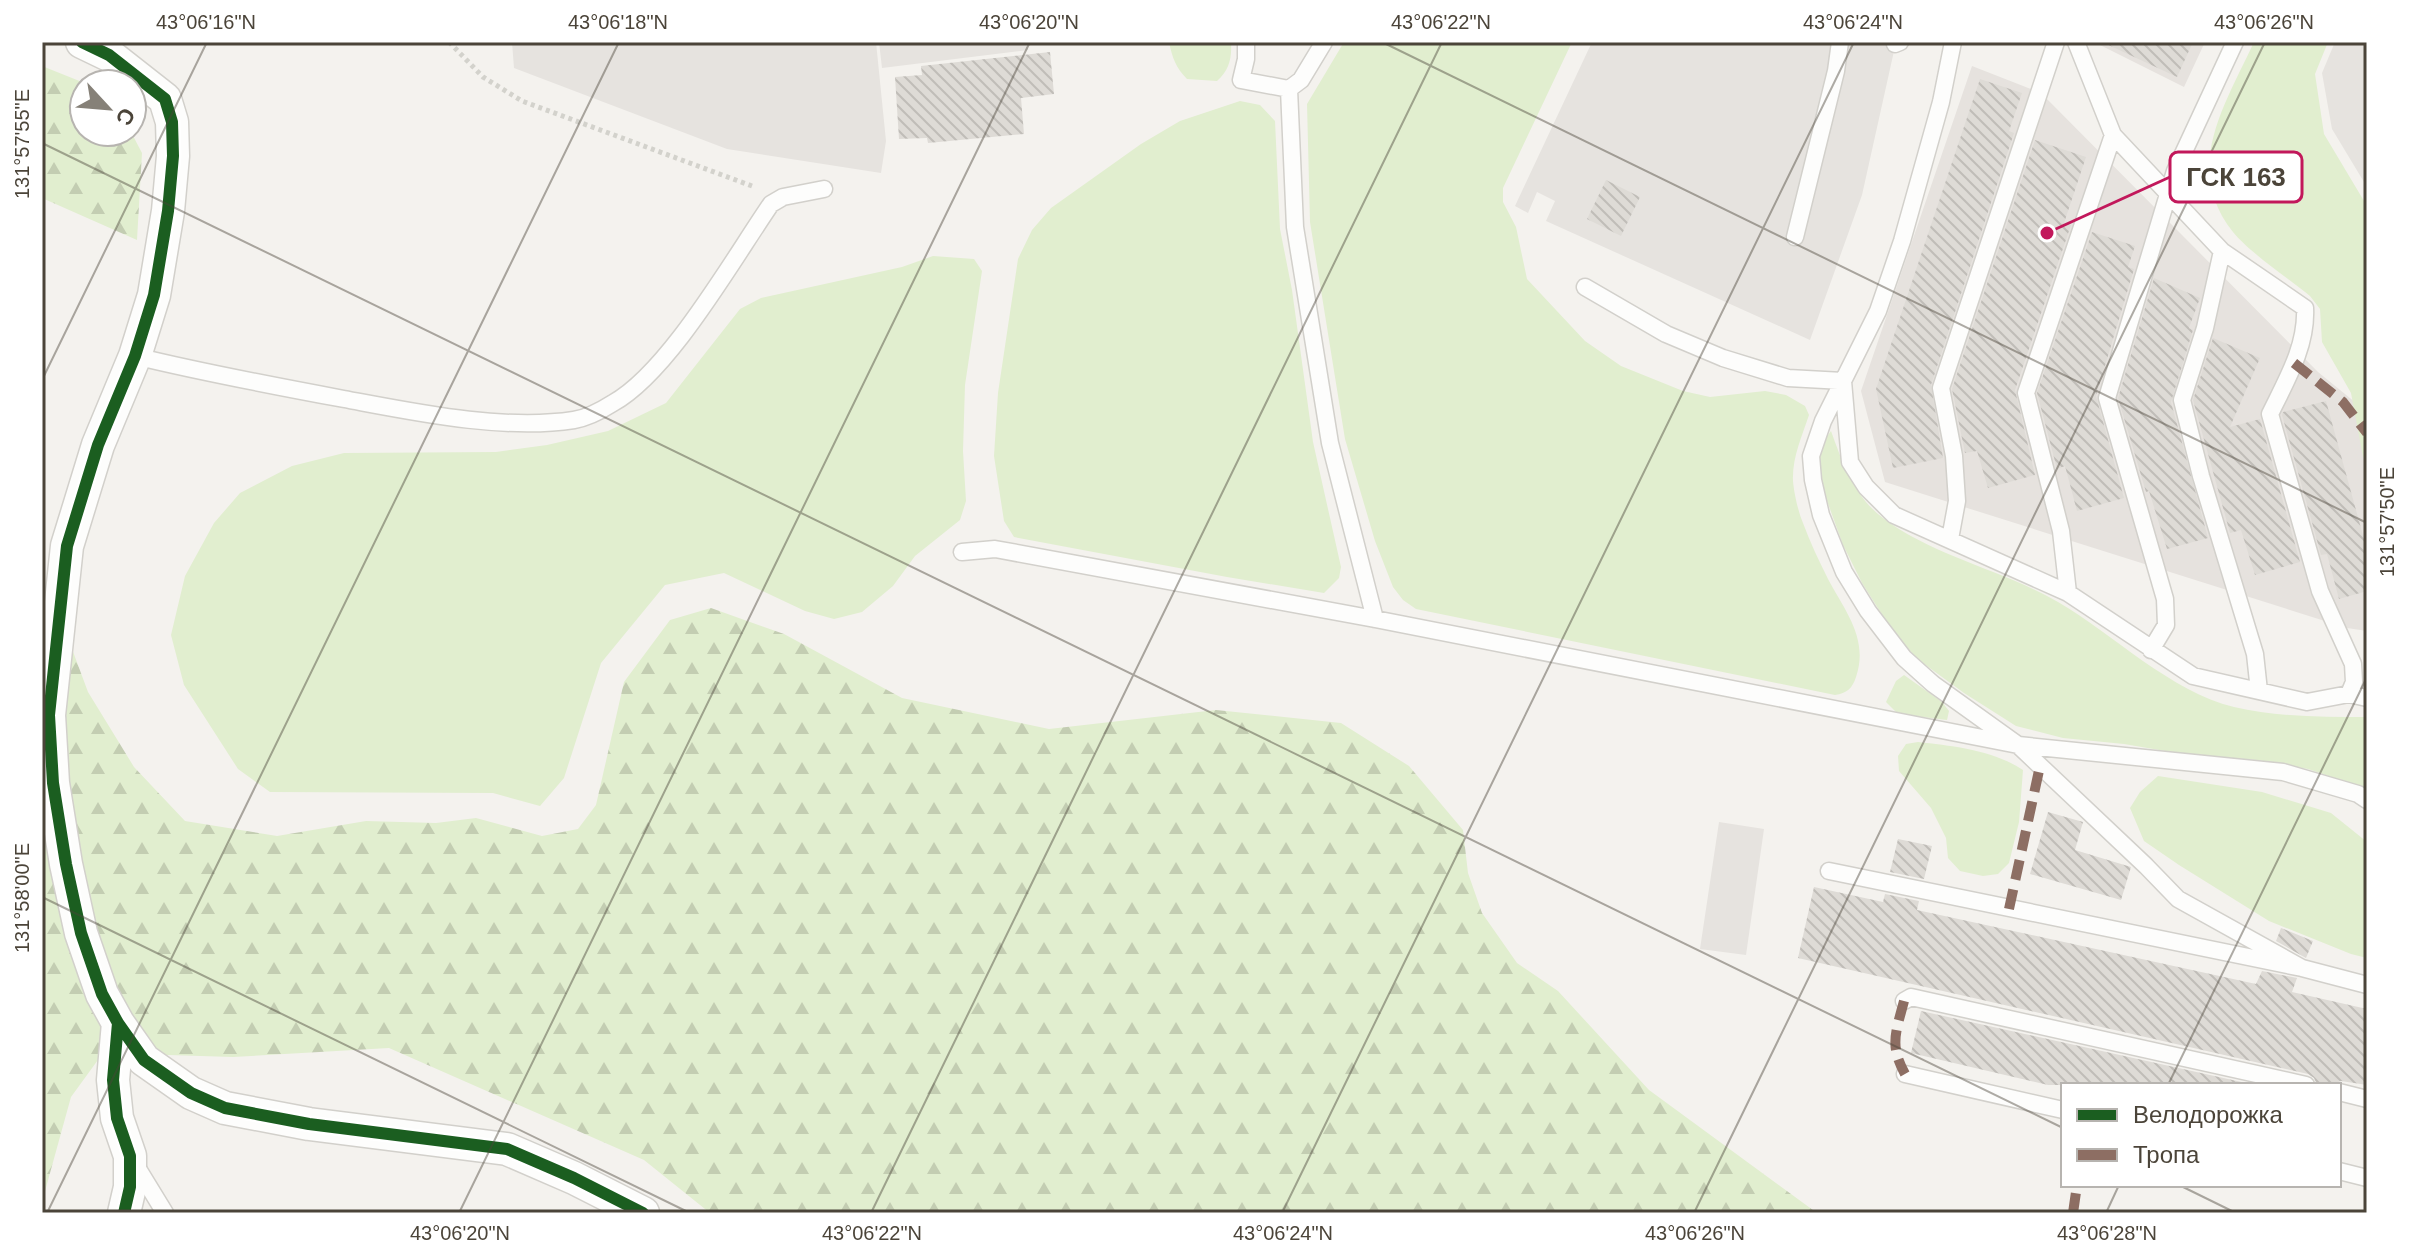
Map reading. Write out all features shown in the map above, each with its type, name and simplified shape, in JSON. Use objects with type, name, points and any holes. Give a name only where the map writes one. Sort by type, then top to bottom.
[{"type":"street","points":[[82,42],[109,55],[165,99],[172,122],[173,156],[168,211],[154,295],[135,356],[98,445],[67,546],[45,714],[66,864],[81,933],[102,994],[144,1060],[191,1093],[225,1108],[309,1124],[507,1149],[643,1213]]},
{"type":"street","points":[[118,1023],[113,1080],[117,1118],[130,1156],[130,1187],[124,1213]]},
{"type":"lane","points":[[1246,42],[1241,80],[1289,89],[1301,80],[1324,42]]},
{"type":"lane","points":[[1795,237],[1836,71],[1840,42]]},
{"type":"lane","points":[[1953,42],[1941,102],[1902,241],[1878,311],[1823,421],[1811,456],[1821,515],[1844,572],[1868,611],[1904,658],[1933,684],[2018,745],[2178,899],[2302,968]]},
{"type":"lane","points":[[1950,539],[1957,501],[1954,456],[1941,388],[2056,42]]},
{"type":"lane","points":[[2076,42],[2113,135],[2222,251],[2305,308],[2306,328],[2294,363],[2270,414],[2320,591],[2360,663],[2349,694]]},
{"type":"lane","points":[[2151,650],[2166,625],[2165,599],[2107,398],[2175,171],[2235,42]]},
{"type":"lane","points":[[1289,89],[1295,227],[1330,443],[1375,619]]},
{"type":"lane","points":[[2068,593],[2061,531],[2026,393],[2113,135]]},
{"type":"lane","points":[[135,356],[207,374],[454,417],[538,422],[577,420],[615,403],[647,376],[685,331],[771,204],[783,197],[824,189]]},
{"type":"lane","points":[[2222,251],[2205,328],[2182,400],[2201,476],[2255,654],[2259,691]]},
{"type":"lane","points":[[1585,287],[1666,334],[1723,358],[1788,378],[1843,381]]},
{"type":"lane","points":[[1843,381],[1850,462],[1866,487],[1894,515],[2068,593],[2193,676],[2307,702],[2349,694],[2367,698]]},
{"type":"lane","points":[[962,552],[995,549],[1375,619],[2018,745],[2283,772],[2358,794],[2367,800]]},
{"type":"lane","points":[[1829,871],[2302,968],[2367,985]]},
{"type":"lane","points":[[1904,1001],[1911,997],[2297,1083]]},
{"type":"lane","points":[[1905,1074],[2061,1110]]},
{"type":"lane","points":[[2341,1092],[2367,1099]]},
{"type":"lane","points":[[130,1156],[165,1213]]},
{"type":"lane","points":[[2341,1172],[2367,1178]]},
{"type":"path","points":[[449,42],[483,77],[522,101],[783,197]]},
{"type":"shaded area","points":[[512,42],[876,42],[886,141],[881,173],[727,149],[514,68]]},
{"type":"shaded area","points":[[879,42],[1027,42],[1028,50],[882,68]]},
{"type":"shaded area","points":[[1592,42],[1896,42],[1862,195],[1810,340],[1546,221],[1555,201],[1537,192],[1528,213],[1515,206]]},
{"type":"shaded area","points":[[2094,42],[2205,42],[2184,87]]},
{"type":"shaded area","points":[[2335,42],[2367,42],[2367,187],[2332,129],[2322,73]]},
{"type":"shaded area","points":[[1972,66],[2041,93],[2318,372],[2367,412],[2367,631],[2347,628],[1885,482],[1861,391]]},
{"type":"shaded area","points":[[1719,822],[1764,829],[1746,955],[1700,949]]},
{"type":"green space","points":[[1169,42],[1231,42],[1229,64],[1217,81],[1187,79],[1175,62]]},
{"type":"green space","points":[[1344,42],[1572,42],[1503,188],[1503,202],[1516,227],[1527,279],[1585,341],[1621,366],[1683,391],[1710,397],[1765,391],[1786,395],[1805,406],[1809,415],[1794,464],[1794,491],[1812,544],[1857,638],[1859,663],[1848,690],[1835,695],[1416,609],[1403,600],[1393,587],[1375,541],[1345,439],[1310,222],[1307,104]]},
{"type":"green space","points":[[2254,42],[2328,42],[2315,74],[2324,134],[2367,206],[2367,460],[2363,457],[2351,393],[2322,342],[2320,309],[2310,296],[2259,257],[2233,232],[2218,208],[2211,184],[2210,160],[2221,113]]},
{"type":"green space","points":[[42,66],[68,76],[68,148],[139,148],[142,153],[137,240],[42,198]]},
{"type":"green space","points":[[1240,101],[1260,105],[1275,121],[1280,229],[1292,290],[1313,442],[1341,567],[1339,578],[1324,593],[1014,537],[1004,521],[994,456],[998,393],[1018,259],[1032,230],[1051,208],[1141,144],[1180,121]]},
{"type":"green space","points":[[933,256],[974,259],[982,271],[965,385],[963,451],[966,501],[960,520],[915,556],[893,586],[862,612],[834,619],[805,611],[724,573],[665,585],[601,663],[564,778],[540,806],[493,793],[270,792],[238,769],[184,685],[171,635],[185,576],[214,523],[240,493],[292,466],[344,453],[496,452],[547,445],[608,431],[666,403],[740,309],[761,298],[902,267]]},
{"type":"green space","points":[[1831,431],[1857,490],[1883,518],[1924,543],[2058,602],[2188,689],[2234,707],[2267,713],[2367,717],[2367,789],[2308,769],[2257,760],[2063,738],[2016,726],[1964,693],[1916,658],[1886,621],[1862,583],[1843,545],[1818,464],[1820,446]]},
{"type":"green space","points":[[42,582],[62,622],[88,692],[134,767],[185,821],[277,836],[366,821],[436,823],[476,818],[542,836],[578,829],[596,805],[624,682],[670,620],[711,608],[784,634],[902,698],[1049,729],[1216,710],[1341,723],[1409,766],[1463,830],[1468,873],[1482,913],[1517,963],[1558,991],[1649,1090],[1817,1213],[710,1213],[644,1160],[389,1048],[233,1057],[103,1053],[71,1097],[42,1202]]},
{"type":"green space","points":[[1904,675],[1942,702],[1949,711],[1947,720],[1898,714],[1886,702],[1896,681]]},
{"type":"green space","points":[[1918,742],[1986,753],[2023,770],[2019,822],[2009,863],[1998,874],[1983,876],[1960,871],[1948,858],[1946,838],[1931,808],[1899,771],[1898,756],[1906,744]]},
{"type":"green space","points":[[2158,776],[2262,792],[2331,813],[2367,842],[2367,958],[2269,921],[2144,841],[2130,808],[2140,792]]},
{"type":"building","points":[[2102,42],[2193,42],[2177,77]]},
{"type":"building","points":[[1050,52],[1054,94],[1021,98],[1024,134],[928,143],[927,138],[899,139],[895,77],[922,75],[921,66]]},
{"type":"building","points":[[1980,79],[2022,93],[2009,131],[2014,133],[1931,385],[1943,458],[1893,468],[1876,389]]},
{"type":"building","points":[[2035,140],[2086,157],[2064,223],[2071,225],[2015,390],[2035,475],[1988,488],[1977,451],[1965,453],[1952,389]]},
{"type":"building","points":[[1606,180],[1640,197],[1621,236],[1587,219]]},
{"type":"building","points":[[2092,232],[2135,246],[2128,267],[2134,269],[2096,396],[2124,498],[2077,511],[2065,466],[2057,469],[2037,393]]},
{"type":"building","points":[[2154,278],[2200,298],[2189,328],[2193,330],[2171,402],[2208,538],[2167,549],[2118,398]]},
{"type":"building","points":[[2213,338],[2260,358],[2230,427],[2260,419],[2300,562],[2255,575],[2241,530],[2230,533],[2193,400]]},
{"type":"building","points":[[2326,401],[2367,550],[2367,591],[2339,599],[2327,554],[2321,555],[2282,415],[2283,412]]},
{"type":"building","points":[[2048,812],[2083,822],[2075,850],[2131,867],[2121,900],[2030,874]]},
{"type":"building","points":[[1898,839],[1932,846],[1924,879],[1890,872]]},
{"type":"building","points":[[1814,887],[1883,902],[1885,894],[1919,901],[1917,910],[2256,984],[2262,971],[2297,978],[2292,992],[2367,1009],[2367,1085],[2341,1081],[2316,1083],[2308,1074],[1798,958]]},
{"type":"building","points":[[2281,928],[2313,941],[2306,958],[2276,941]]},
{"type":"building","points":[[1921,1011],[2246,1083],[2048,1085],[1911,1053]]},
{"type":"marked path","points":[[2294,363],[2343,402],[2367,433]]},
{"type":"marked path","points":[[2009,909],[2040,766]]},
{"type":"marked path","points":[[1904,1001],[1896,1046],[1905,1074]]},
{"type":"marked path","points":[[2073,1213],[2077,1187]]},
{"type":"cycle path","points":[[82,42],[109,55],[165,99],[172,122],[173,156],[168,211],[154,295],[135,356],[98,445],[67,546],[49,715],[53,783],[81,933],[102,994],[118,1023],[113,1080],[117,1118],[130,1156],[130,1187],[124,1213]]},
{"type":"cycle path","points":[[118,1023],[144,1060],[191,1093],[225,1108],[309,1124],[507,1149],[643,1213]]},
{"type":"place","name":"ГСК 163","points":[[2047,233]]}]
